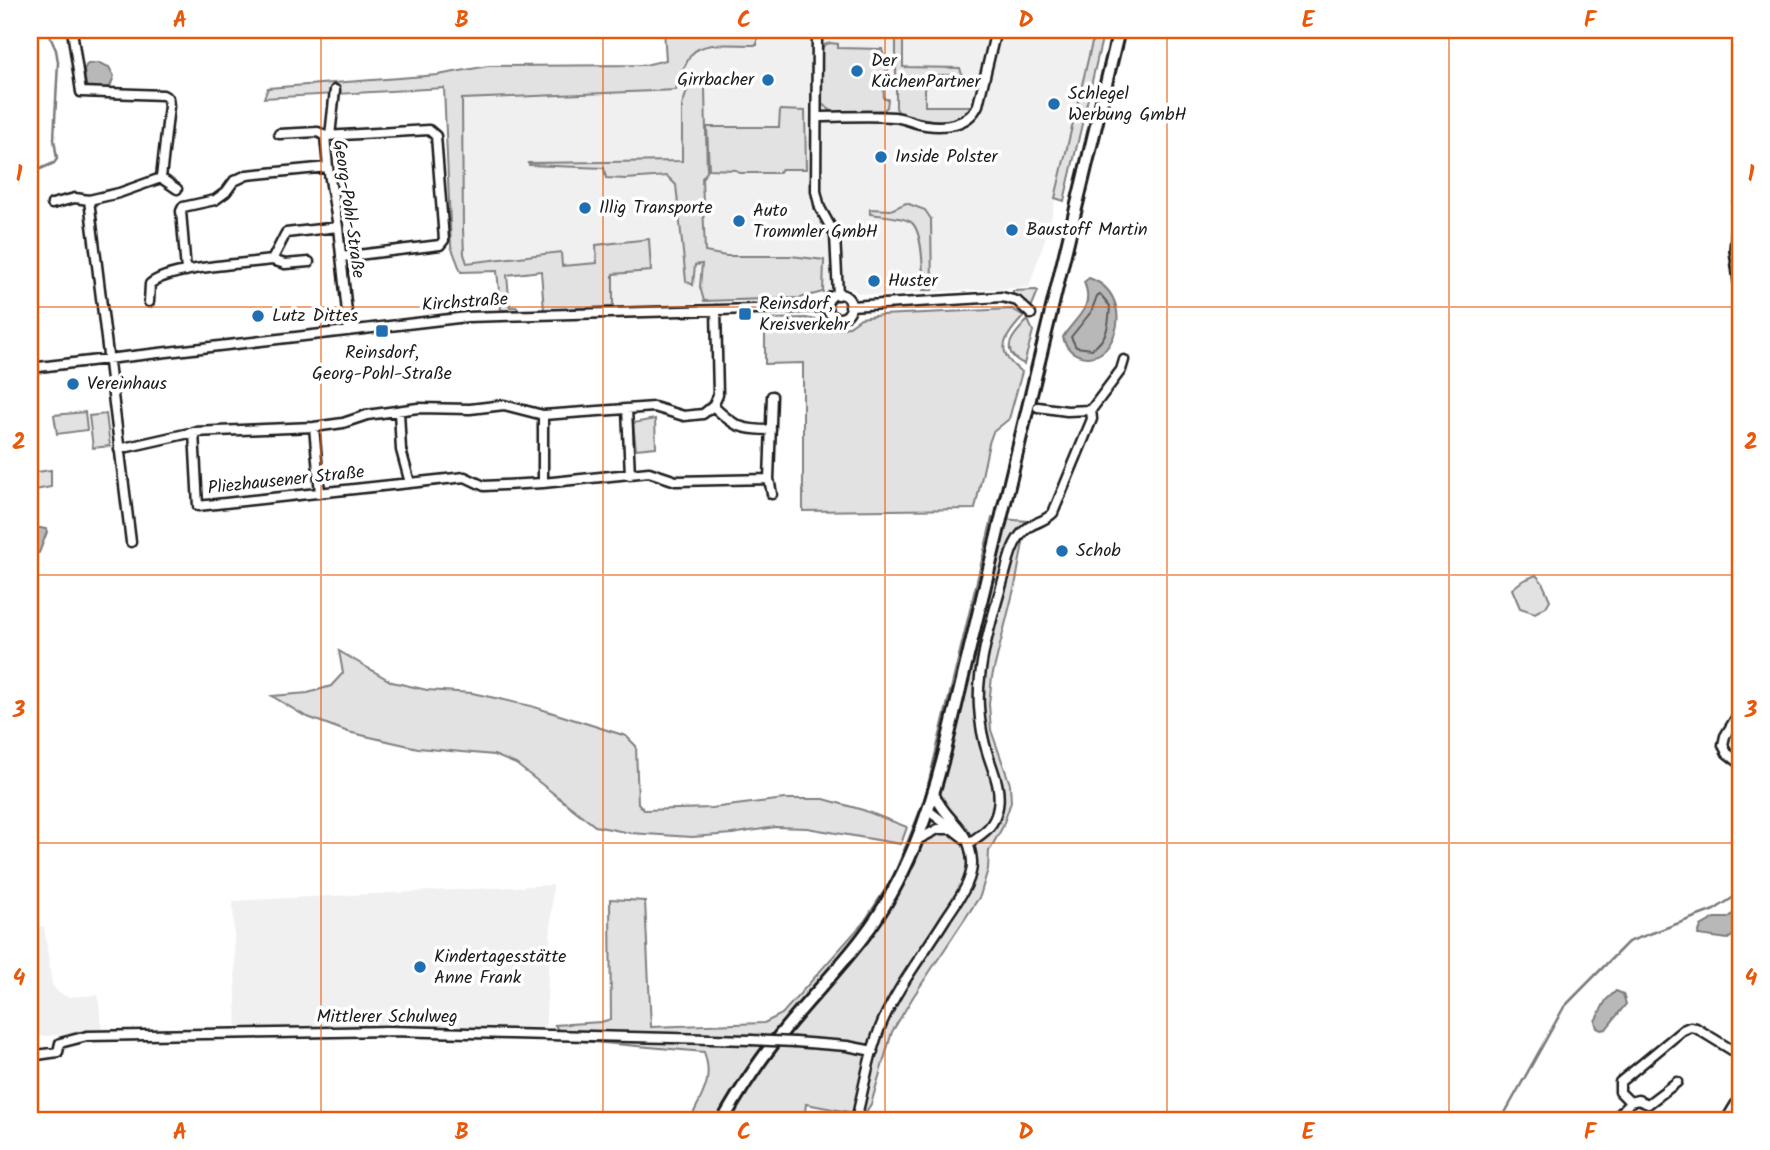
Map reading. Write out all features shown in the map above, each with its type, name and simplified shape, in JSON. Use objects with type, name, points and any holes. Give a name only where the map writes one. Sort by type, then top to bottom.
[{"type":"main road","points":[[723,1120],[771,1046],[863,937],[893,890],[919,839],[934,793],[1119,30]]},
{"type":"main road","points":[[1740,204],[1736,250],[1740,282]]},
{"type":"street","points":[[72,30],[81,92],[163,95],[167,98],[169,106],[161,178]]},
{"type":"street","points":[[817,30],[817,200],[835,235],[838,295]]},
{"type":"street","points":[[817,117],[898,117],[930,125],[950,125],[965,121],[972,116],[978,105],[996,30]]},
{"type":"street","points":[[335,90],[328,136],[429,130],[436,136],[444,240],[440,245],[341,257]]},
{"type":"street","name":"Georg-Pohl-Straße","points":[[279,134],[318,132],[328,136],[328,167],[338,227],[349,331]]},
{"type":"street","points":[[186,271],[181,211],[183,207],[215,200],[226,192],[234,181],[247,175],[328,167]]},
{"type":"street","points":[[161,178],[177,189]]},
{"type":"street","points":[[52,204],[75,198],[89,200],[119,193],[161,178]]},
{"type":"street","points":[[89,200],[131,542]]},
{"type":"street","points":[[272,260],[286,233],[338,227]]},
{"type":"street","points":[[149,302],[150,284],[156,279],[186,271],[272,260],[285,264],[309,262]]},
{"type":"street","points":[[827,307],[831,298],[838,295],[847,298],[850,306]]},
{"type":"street","name":"Kirchstraße","points":[[30,368],[467,317],[827,307],[831,316],[839,318],[846,315],[850,306],[1002,297],[1017,301],[1031,313]]},
{"type":"street","points":[[119,449],[194,432],[314,427],[399,411],[504,405],[543,415],[654,407],[684,416],[703,414],[713,406],[718,395],[716,310]]},
{"type":"street","points":[[969,843],[995,822],[998,807],[998,781],[981,729],[979,691],[985,651],[1009,559],[1023,531],[1049,518],[1055,508],[1091,419],[1091,410],[1121,370],[1124,360]]},
{"type":"street","points":[[772,396],[769,479],[772,494]]},
{"type":"street","points":[[713,406],[732,424],[744,430],[771,430]]},
{"type":"street","points":[[1038,407],[1067,411],[1091,410]]},
{"type":"street","points":[[628,409],[630,475]]},
{"type":"street","points":[[399,411],[401,450],[410,483]]},
{"type":"street","points":[[543,415],[543,483]]},
{"type":"street","points":[[314,427],[320,493]]},
{"type":"street","name":"Pliezhausener Straße","points":[[194,432],[198,506],[465,477],[484,486],[649,472],[676,481],[769,479]]},
{"type":"street","points":[[1740,711],[1723,745],[1727,753],[1740,763]]},
{"type":"street","points":[[934,793],[945,814]]},
{"type":"street","points":[[856,1120],[873,1051],[889,1009],[967,884],[972,870],[969,843],[963,830],[945,814],[937,810],[929,811]]},
{"type":"street","points":[[929,811],[969,843]]},
{"type":"street","points":[[919,839],[938,829],[955,830]]},
{"type":"street","points":[[1630,1102],[1620,1091],[1620,1082],[1690,1027],[1740,1055]]},
{"type":"street","name":"Mittlerer Schulweg","points":[[30,1056],[58,1052],[61,1043],[87,1036],[391,1031],[751,1040],[846,1046],[873,1051]]},
{"type":"street","points":[[1615,1120],[1630,1102],[1638,1100],[1648,1104],[1677,1082]]},
{"type":"street","points":[[1726,1120],[1740,1097]]},
{"type":"shaded area","points":[[664,30],[757,30],[757,45],[722,44],[697,50],[679,74],[676,90],[462,99],[463,229],[467,263],[561,252],[562,266],[597,263],[596,245],[649,239],[651,271],[613,274],[613,307],[544,310],[541,271],[507,275],[510,307],[517,307],[518,310],[501,310],[497,271],[461,272],[451,246],[444,88],[264,98],[268,88],[438,75],[488,66],[645,65],[666,60]]},
{"type":"shaded area","points":[[682,30],[1095,30],[1049,227],[1029,287],[876,295],[858,293],[851,288],[800,298],[613,307],[613,274],[651,271],[649,239],[597,263],[505,272],[504,265],[462,269],[459,99],[685,89]]},
{"type":"shaded area","points":[[896,30],[903,30],[903,67],[960,68],[962,75],[925,75],[925,106],[972,106],[965,113],[958,118],[938,121],[899,113],[896,108]]},
{"type":"shaded area","points":[[1095,30],[1104,30],[1064,201],[1055,198]]},
{"type":"shaded area","points":[[838,44],[838,48],[882,49],[884,58],[888,58],[888,79],[883,80],[884,99],[888,99],[884,110],[833,112],[822,104],[822,50],[824,45]]},
{"type":"shaded area","points":[[692,76],[700,81],[705,89],[707,172],[702,178],[705,252],[726,256],[791,256],[824,260],[823,292],[800,298],[704,301],[700,287],[702,264],[695,265],[693,285],[686,281],[676,185],[667,176],[606,178],[604,168],[529,165],[528,163],[682,161],[682,106]]},
{"type":"shaded area","points":[[780,110],[805,111],[806,169],[782,169],[779,173],[739,173],[736,170],[709,169],[707,127],[779,127]]},
{"type":"shaded area","points":[[906,203],[925,210],[931,219],[932,290],[923,290],[922,252],[914,225],[900,218],[870,214],[870,209],[891,210]]},
{"type":"shaded area","points":[[1013,291],[1038,291],[1031,308],[1013,295]]},
{"type":"shaded area","points":[[1012,309],[1024,316],[1007,338],[1005,351],[1007,358],[1022,372],[1009,419],[993,432],[989,443],[975,509],[803,511],[803,363],[765,364],[765,319],[806,318],[821,321],[831,329],[839,329],[848,327],[861,318],[881,315]]},
{"type":"shaded area","points":[[1028,320],[1033,331],[1024,364],[1011,354],[1010,348],[1013,337]]},
{"type":"shaded area","points":[[85,412],[87,430],[57,434],[54,415]]},
{"type":"shaded area","points":[[106,414],[110,446],[93,448],[89,416]]},
{"type":"shaded area","points":[[655,419],[656,447],[636,449],[633,423]]},
{"type":"shaded area","points":[[51,470],[51,487],[30,491],[30,473]]},
{"type":"shaded area","points":[[992,518],[1027,521],[1016,581],[992,677],[989,704],[991,730],[1010,784],[1011,802],[1002,828],[989,851],[988,869],[980,896],[892,1032],[871,1104],[864,1115],[806,1104],[804,1120],[690,1120],[707,1079],[704,1052],[582,1041],[582,1033],[559,1032],[555,1025],[611,1019],[610,899],[645,901],[651,1027],[764,1023],[782,1014],[864,922],[893,877],[922,806],[927,805],[923,805]]},
{"type":"shaded area","points":[[1536,575],[1550,600],[1546,607],[1535,613],[1520,608],[1512,589]]},
{"type":"shaded area","points":[[339,651],[392,682],[427,690],[472,693],[531,706],[626,736],[636,746],[638,803],[644,810],[711,808],[785,799],[824,799],[907,827],[901,844],[807,828],[775,827],[692,837],[630,833],[595,826],[516,764],[494,755],[418,748],[348,732],[305,716],[272,696],[308,693],[331,686],[343,673]]},
{"type":"shaded area","points":[[553,885],[545,1034],[237,1033],[233,901]]},
{"type":"shaded area","points":[[44,926],[52,985],[68,997],[98,995],[102,1032],[30,1037],[30,928]]},
{"type":"water","points":[[99,63],[109,67],[114,76],[110,87],[95,90],[86,86],[84,70],[87,64]]},
{"type":"water","points":[[1089,278],[1107,289],[1116,306],[1117,315],[1117,325],[1109,345],[1090,357],[1070,350],[1063,337],[1086,305],[1087,291],[1084,282]]},
{"type":"water","points":[[30,526],[46,529],[47,532],[39,553],[30,555]]},
{"type":"water","points":[[1739,909],[1740,930],[1728,939],[1698,935],[1701,926],[1715,918],[1728,918]]},
{"type":"water","points":[[1616,991],[1623,994],[1626,1004],[1606,1029],[1601,1030],[1597,1028],[1595,1021],[1606,1000]]},
{"type":"waterway","points":[[30,169],[38,170],[57,159],[54,139],[58,62],[47,30]]},
{"type":"waterway","points":[[1501,1120],[1564,1007],[1628,942],[1714,910],[1740,893]]},
{"type":"place","name":"Der KüchenPartner","points":[[857,71]]},
{"type":"place","name":"Girrbacher","points":[[768,80]]},
{"type":"place","name":"Schlegel Werbung GmbH","points":[[1054,104]]},
{"type":"place","name":"Inside Polster","points":[[881,157]]},
{"type":"place","name":"Illig Transporte","points":[[585,208]]},
{"type":"place","name":"Auto Trommler GmbH","points":[[739,221]]},
{"type":"place","name":"Baustoff Martin","points":[[1012,230]]},
{"type":"place","name":"Huster","points":[[874,281]]},
{"type":"place","name":"Reinsdorf, Kreisverkehr","points":[[745,314]]},
{"type":"place","name":"Lutz Dittes","points":[[258,316]]},
{"type":"place","name":"Reinsdorf, Georg-Pohl-Straße","points":[[382,331]]},
{"type":"place","name":"Vereinhaus","points":[[73,384]]},
{"type":"place","name":"Schob","points":[[1062,551]]},
{"type":"place","name":"Kindertagesstätte Anne Frank","points":[[420,967]]}]
